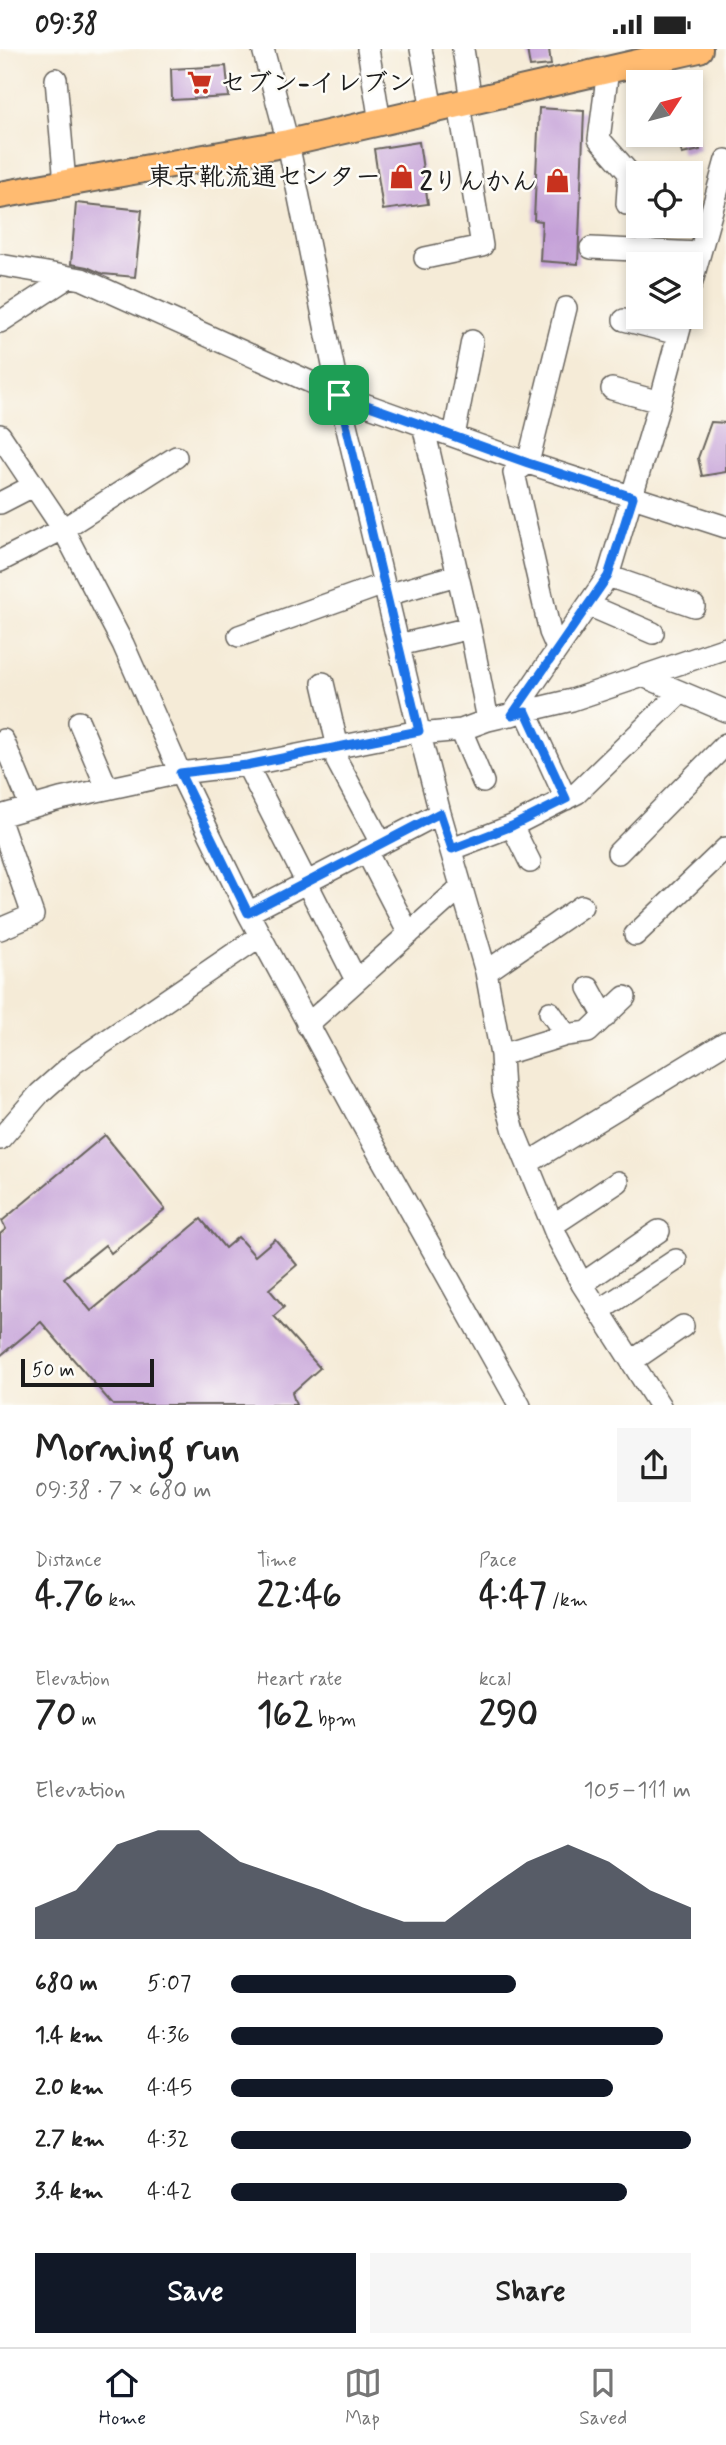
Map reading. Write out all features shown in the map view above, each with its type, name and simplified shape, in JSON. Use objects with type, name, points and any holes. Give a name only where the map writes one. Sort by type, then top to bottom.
[{"type":"main road","points":[[0,195],[288,143],[699,49]]},
{"type":"street","points":[[263,49],[288,143],[339,395],[419,731],[452,849],[460,888],[486,972],[501,1055],[503,1091],[514,1131],[558,1239],[582,1284],[660,1405]]},
{"type":"street","points":[[368,49],[380,122]]},
{"type":"street","points":[[421,49],[432,110]]},
{"type":"street","points":[[425,258],[482,246],[465,103],[463,49]]},
{"type":"street","points":[[608,70],[599,139],[626,170]]},
{"type":"street","points":[[56,79],[65,183]]},
{"type":"street","points":[[700,252],[723,183],[726,160]]},
{"type":"street","points":[[591,248],[678,252]]},
{"type":"street","points":[[0,265],[82,279],[339,395],[528,463],[726,527]]},
{"type":"street","points":[[0,322],[69,277]]},
{"type":"street","points":[[557,648],[550,632],[514,473],[528,463],[566,308]]},
{"type":"street","points":[[519,714],[557,648],[608,576],[633,497],[679,329]]},
{"type":"street","points":[[454,436],[472,341]]},
{"type":"street","points":[[612,389],[660,403]]},
{"type":"street","points":[[424,425],[488,720]]},
{"type":"street","points":[[0,435],[63,529],[123,644],[180,773],[248,913],[520,1405]]},
{"type":"street","points":[[0,561],[63,529],[176,457]]},
{"type":"street","points":[[0,503],[33,486]]},
{"type":"street","points":[[239,636],[385,590],[457,575]]},
{"type":"street","points":[[608,576],[694,606]]},
{"type":"street","points":[[588,605],[653,633]]},
{"type":"street","points":[[399,645],[470,628]]},
{"type":"street","points":[[0,815],[180,773],[247,765],[419,731],[430,733],[461,730],[643,676],[726,648]]},
{"type":"street","points":[[643,676],[726,711]]},
{"type":"street","points":[[323,683],[336,739],[337,761],[409,934]]},
{"type":"street","points":[[452,849],[512,826],[577,793],[681,692]]},
{"type":"street","points":[[519,714],[566,799]]},
{"type":"street","points":[[79,722],[107,788]]},
{"type":"street","points":[[461,730],[483,782]]},
{"type":"street","points":[[3,740],[31,807]]},
{"type":"street","points":[[618,853],[726,744]]},
{"type":"street","points":[[247,765],[356,980]]},
{"type":"street","points":[[248,913],[440,813]]},
{"type":"street","points":[[0,821],[33,915],[0,929]]},
{"type":"street","points":[[512,826],[530,862]]},
{"type":"street","points":[[635,935],[726,848]]},
{"type":"street","points":[[307,1024],[460,888]]},
{"type":"street","points":[[486,972],[582,906]]},
{"type":"street","points":[[0,1139],[40,1093],[74,1063],[260,936]]},
{"type":"street","points":[[589,988],[606,1017]]},
{"type":"street","points":[[501,1055],[566,1035],[588,1032],[625,997]]},
{"type":"street","points":[[550,1012],[566,1035]]},
{"type":"street","points":[[528,1163],[726,1042]]},
{"type":"street","points":[[553,1225],[618,1182]]},
{"type":"street","points":[[582,1284],[659,1231]]},
{"type":"street","points":[[599,1311],[676,1260]]},
{"type":"street","points":[[632,1361],[684,1326]]},
{"type":"building","points":[[527,49],[549,49],[551,65],[530,67]]},
{"type":"building","points":[[226,66],[229,97],[172,100],[171,69]]},
{"type":"building","points":[[539,108],[584,111],[578,264],[540,261],[542,221],[534,220]]},
{"type":"building","points":[[419,142],[428,204],[383,210],[374,149]]},
{"type":"building","points":[[680,147],[699,147],[700,150],[682,154]]},
{"type":"building","points":[[76,203],[142,210],[135,277],[103,274],[71,264]]},
{"type":"building","points":[[711,422],[726,423],[726,472],[702,476],[698,458]]},
{"type":"building","points":[[105,1135],[165,1209],[111,1253],[105,1245],[64,1278],[91,1311],[201,1219],[225,1248],[238,1237],[255,1256],[275,1239],[297,1265],[269,1289],[284,1307],[274,1316],[320,1368],[292,1393],[296,1405],[113,1405],[41,1322],[0,1356],[0,1234],[6,1229],[2,1221]]},
{"type":"place","name":"セブン-イレブン","points":[[200,82]]},
{"type":"place","name":"東京靴流通センター","points":[[401,176]]},
{"type":"place","name":"2りんかん","points":[[557,181]]},
{"type":"route","points":[[339,395],[528,463],[633,497],[608,576],[512,715],[526,712],[566,799],[512,826],[452,849],[440,813],[248,913],[180,773],[247,765],[419,731],[339,395]]}]
